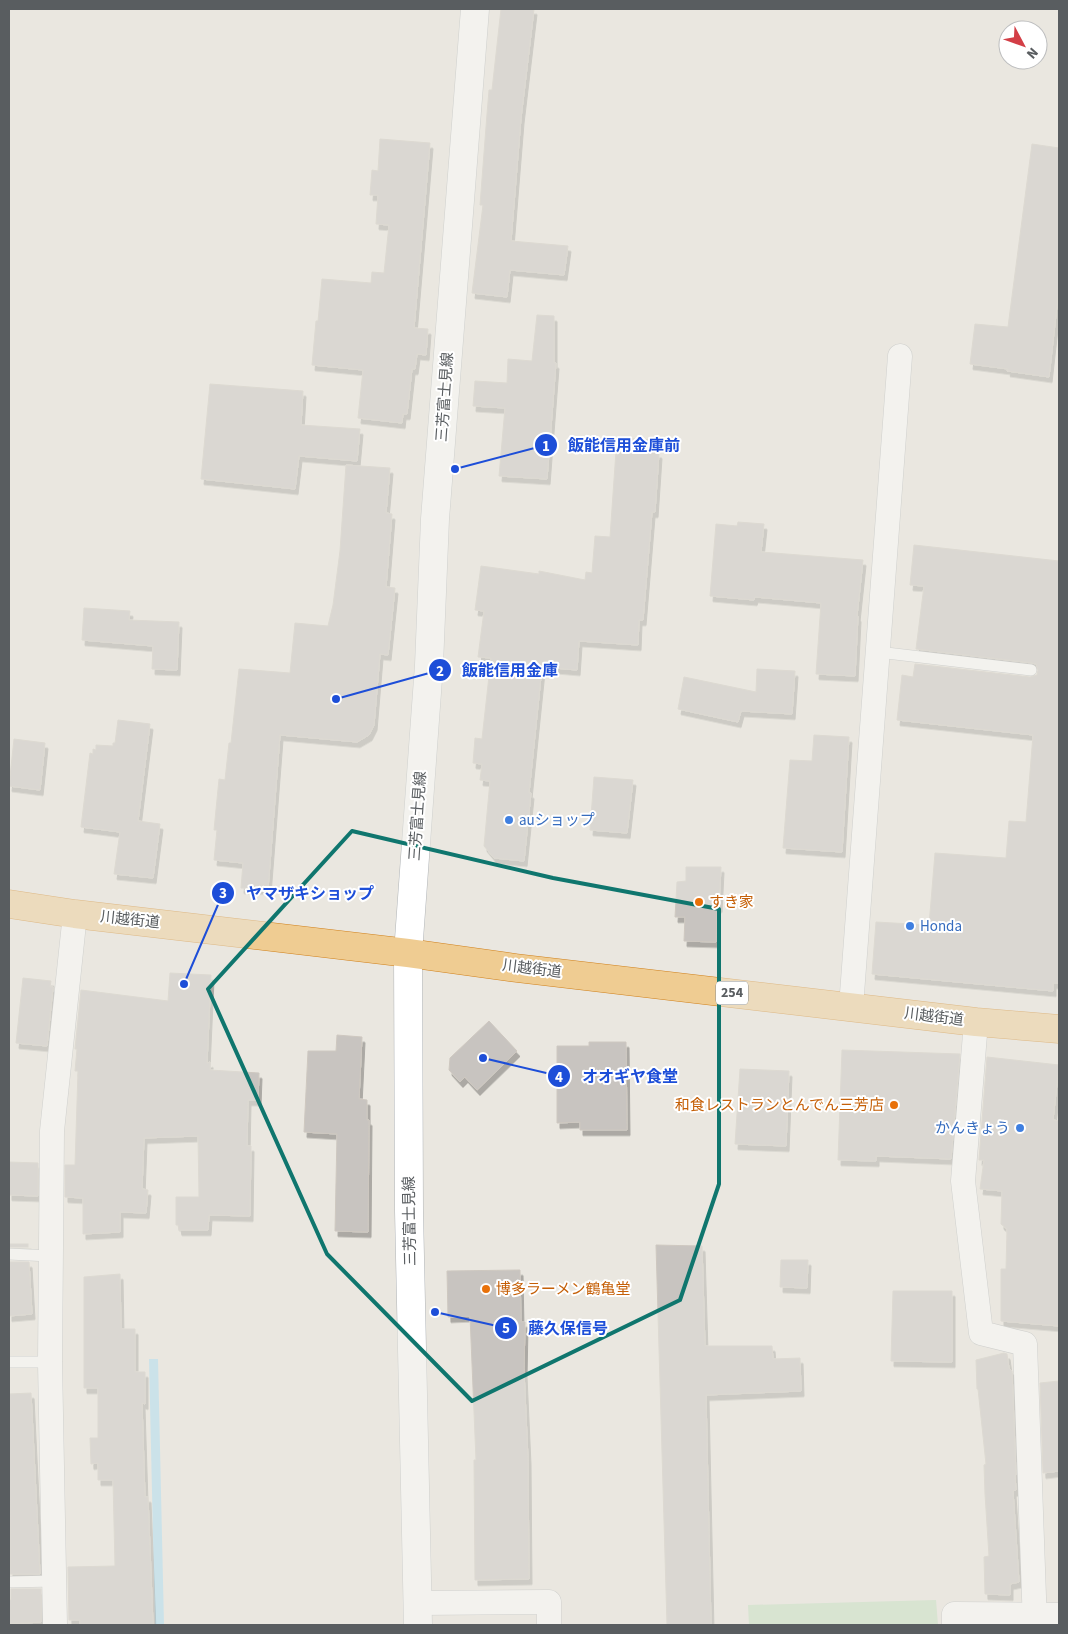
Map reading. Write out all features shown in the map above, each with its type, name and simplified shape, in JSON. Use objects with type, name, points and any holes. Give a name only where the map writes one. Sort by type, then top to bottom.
[{"type":"highway","name":"川越街道","points":[[9,904],[75,914],[408,953],[516,968],[1058,1030]]},
{"type":"main road","name":"三芳富士見線","points":[[418,1614],[409,1211],[408,953],[429,665],[435,519],[475,9]]},
{"type":"street","points":[[851,1007],[900,356]]},
{"type":"street","points":[[55,1625],[50,1362],[52,1131],[75,914]]},
{"type":"street","points":[[976,1022],[963,1181],[981,1333],[1025,1344],[1035,1620]]},
{"type":"street","points":[[418,1614],[549,1602],[549,1625]]},
{"type":"street","points":[[954,1625],[954,1614],[1035,1620],[1059,1615]]},
{"type":"lane","points":[[878,652],[1031,670]]},
{"type":"lane","points":[[9,1254],[50,1256]]},
{"type":"lane","points":[[9,1362],[50,1362]]},
{"type":"lane","points":[[9,1582],[54,1581]]},
{"type":"highlighted area","points":[[352,831],[553,878],[719,909],[719,1184],[680,1300],[472,1401],[327,1254],[208,989]]},
{"type":"green space","points":[[936,1600],[938,1625],[749,1625],[748,1605]]},
{"type":"water","points":[[149,1359],[158,1359],[164,1625],[155,1625]]},
{"type":"building","points":[[501,9],[534,9],[521,118],[511,241],[568,246],[564,275],[510,270],[507,297],[472,293],[483,205],[480,205],[489,90],[492,90]]},
{"type":"building","points":[[380,139],[430,143],[414,328],[428,329],[426,355],[417,354],[415,369],[412,369],[407,414],[403,414],[402,423],[358,418],[363,370],[312,365],[322,279],[371,283],[372,272],[384,273],[389,225],[376,224],[378,195],[370,195],[372,170],[378,171]]},
{"type":"building","points":[[1032,144],[1059,148],[1059,288],[1049,377],[970,364],[975,324],[1008,327]]},
{"type":"building","points":[[537,315],[554,316],[554,363],[556,363],[547,479],[499,476],[505,408],[473,406],[475,381],[507,383],[508,359],[532,361]]},
{"type":"building","points":[[210,384],[303,391],[301,425],[360,429],[357,461],[299,456],[295,489],[201,479]]},
{"type":"building","points":[[620,438],[656,440],[655,452],[659,453],[655,512],[652,512],[643,620],[639,620],[638,645],[579,641],[577,670],[542,667],[524,861],[494,858],[484,846],[490,781],[480,780],[482,764],[473,763],[475,738],[482,739],[491,658],[478,657],[484,611],[475,610],[481,566],[539,574],[539,571],[585,580],[586,572],[592,573],[595,536],[610,537],[616,451],[619,451]]},
{"type":"building","points":[[346,465],[390,468],[386,513],[392,514],[386,587],[395,588],[388,655],[380,654],[374,725],[369,735],[357,742],[280,735],[268,889],[241,888],[243,863],[214,860],[217,830],[214,830],[219,779],[225,780],[239,669],[290,673],[295,623],[328,626],[333,605],[340,551]]},
{"type":"building","points":[[738,522],[764,524],[761,552],[863,560],[857,616],[855,676],[816,674],[821,603],[755,597],[754,600],[710,596],[716,524],[737,526]]},
{"type":"building","points":[[914,545],[1059,561],[1059,983],[1053,983],[1053,991],[872,974],[876,922],[929,925],[935,853],[1006,858],[1009,821],[1026,822],[1033,735],[897,720],[902,675],[913,677],[915,664],[1030,677],[1037,675],[1038,670],[1036,664],[1032,663],[916,649],[924,586],[910,585]]},
{"type":"building","points":[[84,608],[130,611],[129,620],[179,622],[177,670],[152,669],[153,646],[82,640]]},
{"type":"building","points":[[757,669],[795,671],[792,714],[741,711],[738,722],[678,709],[684,677],[756,692]]},
{"type":"building","points":[[118,720],[150,724],[138,821],[160,824],[153,878],[114,874],[120,832],[81,827],[90,753],[93,754],[93,749],[96,750],[96,745],[113,746]]},
{"type":"building","points":[[814,735],[849,737],[842,852],[783,848],[790,760],[812,761]]},
{"type":"building","points":[[14,739],[45,743],[40,790],[9,786]]},
{"type":"building","points":[[594,777],[633,780],[627,833],[590,830]]},
{"type":"building","name":"すき家","points":[[686,867],[721,867],[716,942],[684,941],[685,917],[675,917],[677,882],[686,881]]},
{"type":"building","points":[[170,973],[211,975],[207,1063],[210,1062],[210,1070],[259,1073],[258,1100],[248,1100],[247,1146],[251,1146],[250,1216],[209,1215],[208,1230],[179,1230],[178,1225],[176,1225],[176,1197],[199,1197],[198,1136],[144,1138],[142,1189],[148,1190],[146,1213],[120,1212],[120,1232],[83,1234],[83,1198],[65,1197],[65,1165],[75,1165],[78,1071],[75,1071],[77,1049],[75,1049],[81,990],[168,1001]]},
{"type":"building","points":[[23,978],[51,981],[50,987],[53,987],[47,1046],[16,1043]]},
{"type":"building","points":[[489,1021],[517,1051],[477,1090],[465,1077],[460,1082],[449,1070],[450,1058]]},
{"type":"building","points":[[337,1035],[362,1037],[359,1099],[367,1100],[367,1120],[369,1120],[368,1232],[335,1231],[337,1134],[304,1132],[308,1051],[336,1051]]},
{"type":"building","points":[[589,1042],[626,1042],[627,1130],[580,1130],[580,1122],[557,1123],[557,1046],[589,1046]]},
{"type":"building","name":"和食レストランとんでん三芳店","points":[[842,1050],[960,1054],[951,1159],[876,1156],[876,1161],[838,1160]]},
{"type":"building","points":[[987,1057],[1059,1065],[1053,1120],[1059,1121],[1059,1326],[1001,1321],[1001,1269],[1006,1269],[1007,1229],[1001,1224],[1002,1191],[980,1189],[984,1160],[979,1160]]},
{"type":"building","points":[[740,1069],[789,1071],[786,1146],[735,1144]]},
{"type":"building","points":[[9,1162],[38,1163],[38,1196],[9,1195]]},
{"type":"building","points":[[9,1244],[28,1244],[28,1247],[9,1247]]},
{"type":"building","points":[[656,1245],[702,1246],[705,1346],[772,1346],[773,1359],[800,1358],[801,1391],[706,1395],[711,1625],[667,1625]]},
{"type":"building","points":[[781,1260],[808,1260],[807,1288],[780,1287]]},
{"type":"building","points":[[9,1262],[29,1262],[32,1314],[9,1316]]},
{"type":"building","points":[[520,1270],[521,1322],[525,1322],[524,1371],[528,1459],[529,1579],[475,1580],[474,1460],[476,1460],[470,1316],[448,1317],[447,1271]]},
{"type":"building","points":[[120,1274],[121,1329],[135,1329],[135,1372],[145,1372],[145,1404],[142,1403],[145,1497],[148,1497],[153,1625],[80,1625],[80,1620],[69,1620],[68,1567],[115,1566],[113,1480],[98,1480],[98,1463],[91,1464],[90,1438],[98,1438],[98,1388],[84,1388],[84,1277]]},
{"type":"building","points":[[893,1291],[952,1291],[952,1362],[891,1361]]},
{"type":"building","points":[[1004,1353],[1007,1354],[1009,1368],[1012,1371],[1016,1475],[1016,1490],[1013,1491],[1019,1582],[1010,1584],[1010,1595],[985,1594],[984,1557],[989,1556],[984,1465],[986,1464],[977,1389],[976,1360]]},
{"type":"building","points":[[1059,1381],[1059,1471],[1043,1473],[1040,1383]]},
{"type":"building","points":[[31,1393],[40,1574],[10,1574],[9,1394]]},
{"type":"building","points":[[11,1589],[41,1589],[41,1622],[9,1624]]},
{"type":"place","name":"飯能信用金庫前","points":[[455,469]]},
{"type":"place","name":"飯能信用金庫","points":[[336,699]]},
{"type":"place","name":"auショップ","points":[[509,820]]},
{"type":"place","name":"すき家","points":[[699,902]]},
{"type":"place","name":"Honda","points":[[910,926]]},
{"type":"place","name":"ヤマザキショップ","points":[[184,984]]},
{"type":"place","name":"オオギヤ食堂","points":[[483,1058]]},
{"type":"place","name":"和食レストランとんでん三芳店","points":[[894,1105]]},
{"type":"place","name":"かんきょう","points":[[1020,1128]]},
{"type":"place","name":"博多ラーメン鶴亀堂","points":[[486,1289]]},
{"type":"place","name":"藤久保信号","points":[[435,1312]]}]
